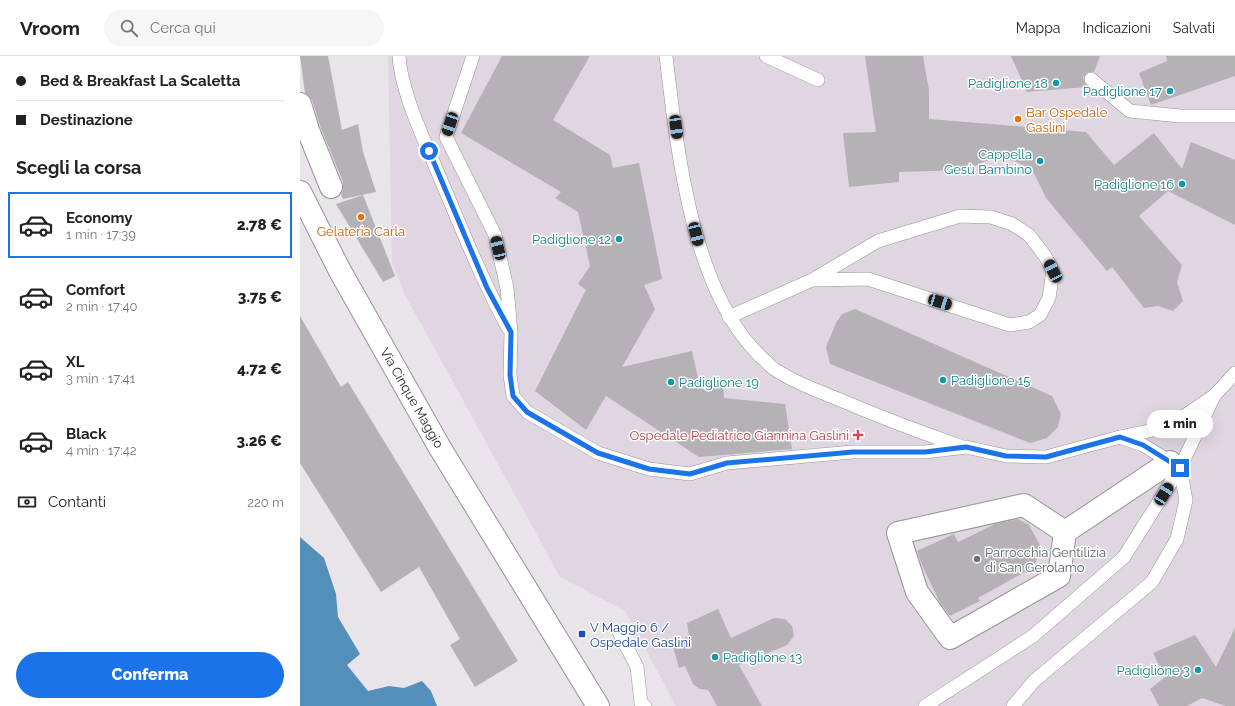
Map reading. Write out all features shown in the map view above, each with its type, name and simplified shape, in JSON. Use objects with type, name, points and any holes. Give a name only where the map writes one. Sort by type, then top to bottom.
[{"type":"street","points":[[300,104],[308,130],[331,187]]},
{"type":"street","name":"Via Cinque Maggio","points":[[300,192],[340,271],[440,448],[598,706]]},
{"type":"street","points":[[1065,532],[1175,465]]},
{"type":"street","points":[[1024,505],[1065,532],[1059,576],[950,638],[917,592],[898,533],[1024,505]]},
{"type":"lane","points":[[399,56],[400,71],[423,137],[487,288],[511,332]]},
{"type":"lane","points":[[473,56],[446,138],[495,234],[507,288],[511,332],[510,375],[513,396],[527,412],[598,453],[649,469],[690,474],[727,463],[853,452],[925,452],[966,447]]},
{"type":"lane","points":[[666,56],[685,190],[700,249],[729,317],[746,342],[775,370],[896,424],[966,447],[1006,456],[1046,457],[1120,437],[1168,427],[1215,395]]},
{"type":"lane","points":[[766,56],[818,80]]},
{"type":"lane","points":[[1091,79],[1130,111],[1180,116],[1235,116]]},
{"type":"lane","points":[[729,317],[812,280],[878,241],[960,216],[991,217],[1012,224],[1029,235],[1045,256],[1053,271],[1049,298],[1040,315],[1029,322],[1010,325],[868,279],[812,280]]},
{"type":"lane","points":[[925,706],[1033,636],[1124,557],[1215,395],[1235,373]]},
{"type":"lane","points":[[1013,706],[1034,681],[1152,582],[1177,539],[1186,500],[1175,465],[1143,445],[1120,437]]},
{"type":"lane","points":[[619,632],[637,667],[641,705]]},
{"type":"shaded area","name":"Ospedale Pediatrico Giannina Gaslini","points":[[388,56],[1235,56],[1235,706],[676,706],[625,611],[560,577],[404,293],[392,262]]},
{"type":"water","points":[[300,537],[324,558],[336,594],[338,617],[360,654],[347,665],[368,691],[389,686],[404,688],[422,681],[431,691],[437,706],[300,706]]},
{"type":"building","points":[[300,56],[328,56],[342,130],[358,124],[363,152],[376,192],[343,199],[341,195],[343,182],[320,126],[312,100],[305,93]]},
{"type":"building","name":"Padiglione 12","points":[[502,56],[590,56],[553,120],[610,155],[613,168],[639,163],[662,279],[644,285],[655,309],[622,367],[692,351],[698,378],[723,383],[724,398],[785,404],[792,449],[699,457],[606,396],[586,430],[535,391],[586,290],[578,284],[590,266],[578,212],[555,198],[561,192],[461,133]]},
{"type":"building","name":"Padiglione 16","points":[[865,56],[923,56],[929,90],[929,119],[1086,132],[1114,165],[1154,133],[1182,169],[1191,142],[1235,160],[1235,225],[1168,191],[1139,216],[1182,265],[1177,282],[1183,301],[1173,311],[1158,306],[1144,308],[1112,267],[1107,271],[1046,198],[1032,169],[1000,155],[966,170],[899,172],[899,182],[849,187],[843,133],[876,132]]},
{"type":"building","name":"Padiglione 18","points":[[1011,56],[1100,56],[1094,72],[1088,72],[1083,77],[1087,87],[1027,92]]},
{"type":"building","name":"Padiglione 17","points":[[1166,56],[1235,56],[1235,76],[1151,105],[1139,73],[1167,61]]},
{"type":"building","points":[[363,195],[395,276],[383,282],[336,204]]},
{"type":"building","name":"Padiglione 15","points":[[855,309],[1052,396],[1061,414],[1058,427],[1047,438],[1030,443],[830,364],[826,347],[836,323],[842,314]]},
{"type":"building","points":[[300,316],[341,387],[348,382],[518,661],[475,687],[450,645],[460,639],[419,567],[381,592],[300,463]]},
{"type":"building","name":"Parrocchia Gentilizia di San Gerolamo","points":[[1018,519],[1029,525],[1041,547],[1034,567],[978,598],[980,601],[950,616],[940,603],[917,551],[954,534],[958,542],[995,524]]},
{"type":"building","name":"Padiglione 13","points":[[718,609],[731,638],[774,618],[785,619],[792,626],[794,636],[787,645],[739,665],[762,706],[717,706],[708,690],[700,689],[693,684],[685,666],[679,668],[672,643],[689,636],[687,623]]},
{"type":"building","name":"Padiglione 3","points":[[1235,628],[1235,706],[1226,706],[1202,698],[1187,706],[1159,706],[1150,689],[1165,677],[1153,653],[1195,635],[1216,667]]},
{"type":"place","name":"Padiglione 18","points":[[1056,83]]},
{"type":"place","name":"Padiglione 17","points":[[1170,91]]},
{"type":"place","name":"Bar Ospedale Gaslini","points":[[1018,119]]},
{"type":"place","name":"Cappella Gesù Bambino","points":[[1040,161]]},
{"type":"place","name":"Padiglione 16","points":[[1182,184]]},
{"type":"place","name":"Gelateria Carla","points":[[361,217]]},
{"type":"place","name":"Padiglione 12","points":[[619,239]]},
{"type":"place","name":"Padiglione 15","points":[[943,380]]},
{"type":"place","name":"Padiglione 19","points":[[671,382]]},
{"type":"place","name":"Ospedale Pediatrico Giannina Gaslini","points":[[858,435]]},
{"type":"place","name":"Parrocchia Gentilizia di San Gerolamo","points":[[977,559]]},
{"type":"place","name":"V Maggio 6 / Ospedale Gaslini","points":[[582,634]]},
{"type":"place","name":"Padiglione 13","points":[[715,657]]},
{"type":"place","name":"Padiglione 3","points":[[1198,670]]},
{"type":"route","points":[[429,151],[487,288],[511,332],[510,375],[513,396],[527,412],[598,453],[649,469],[690,474],[727,463],[853,452],[925,452],[966,447],[1006,456],[1046,457],[1120,437],[1143,445],[1180,468]]}]
